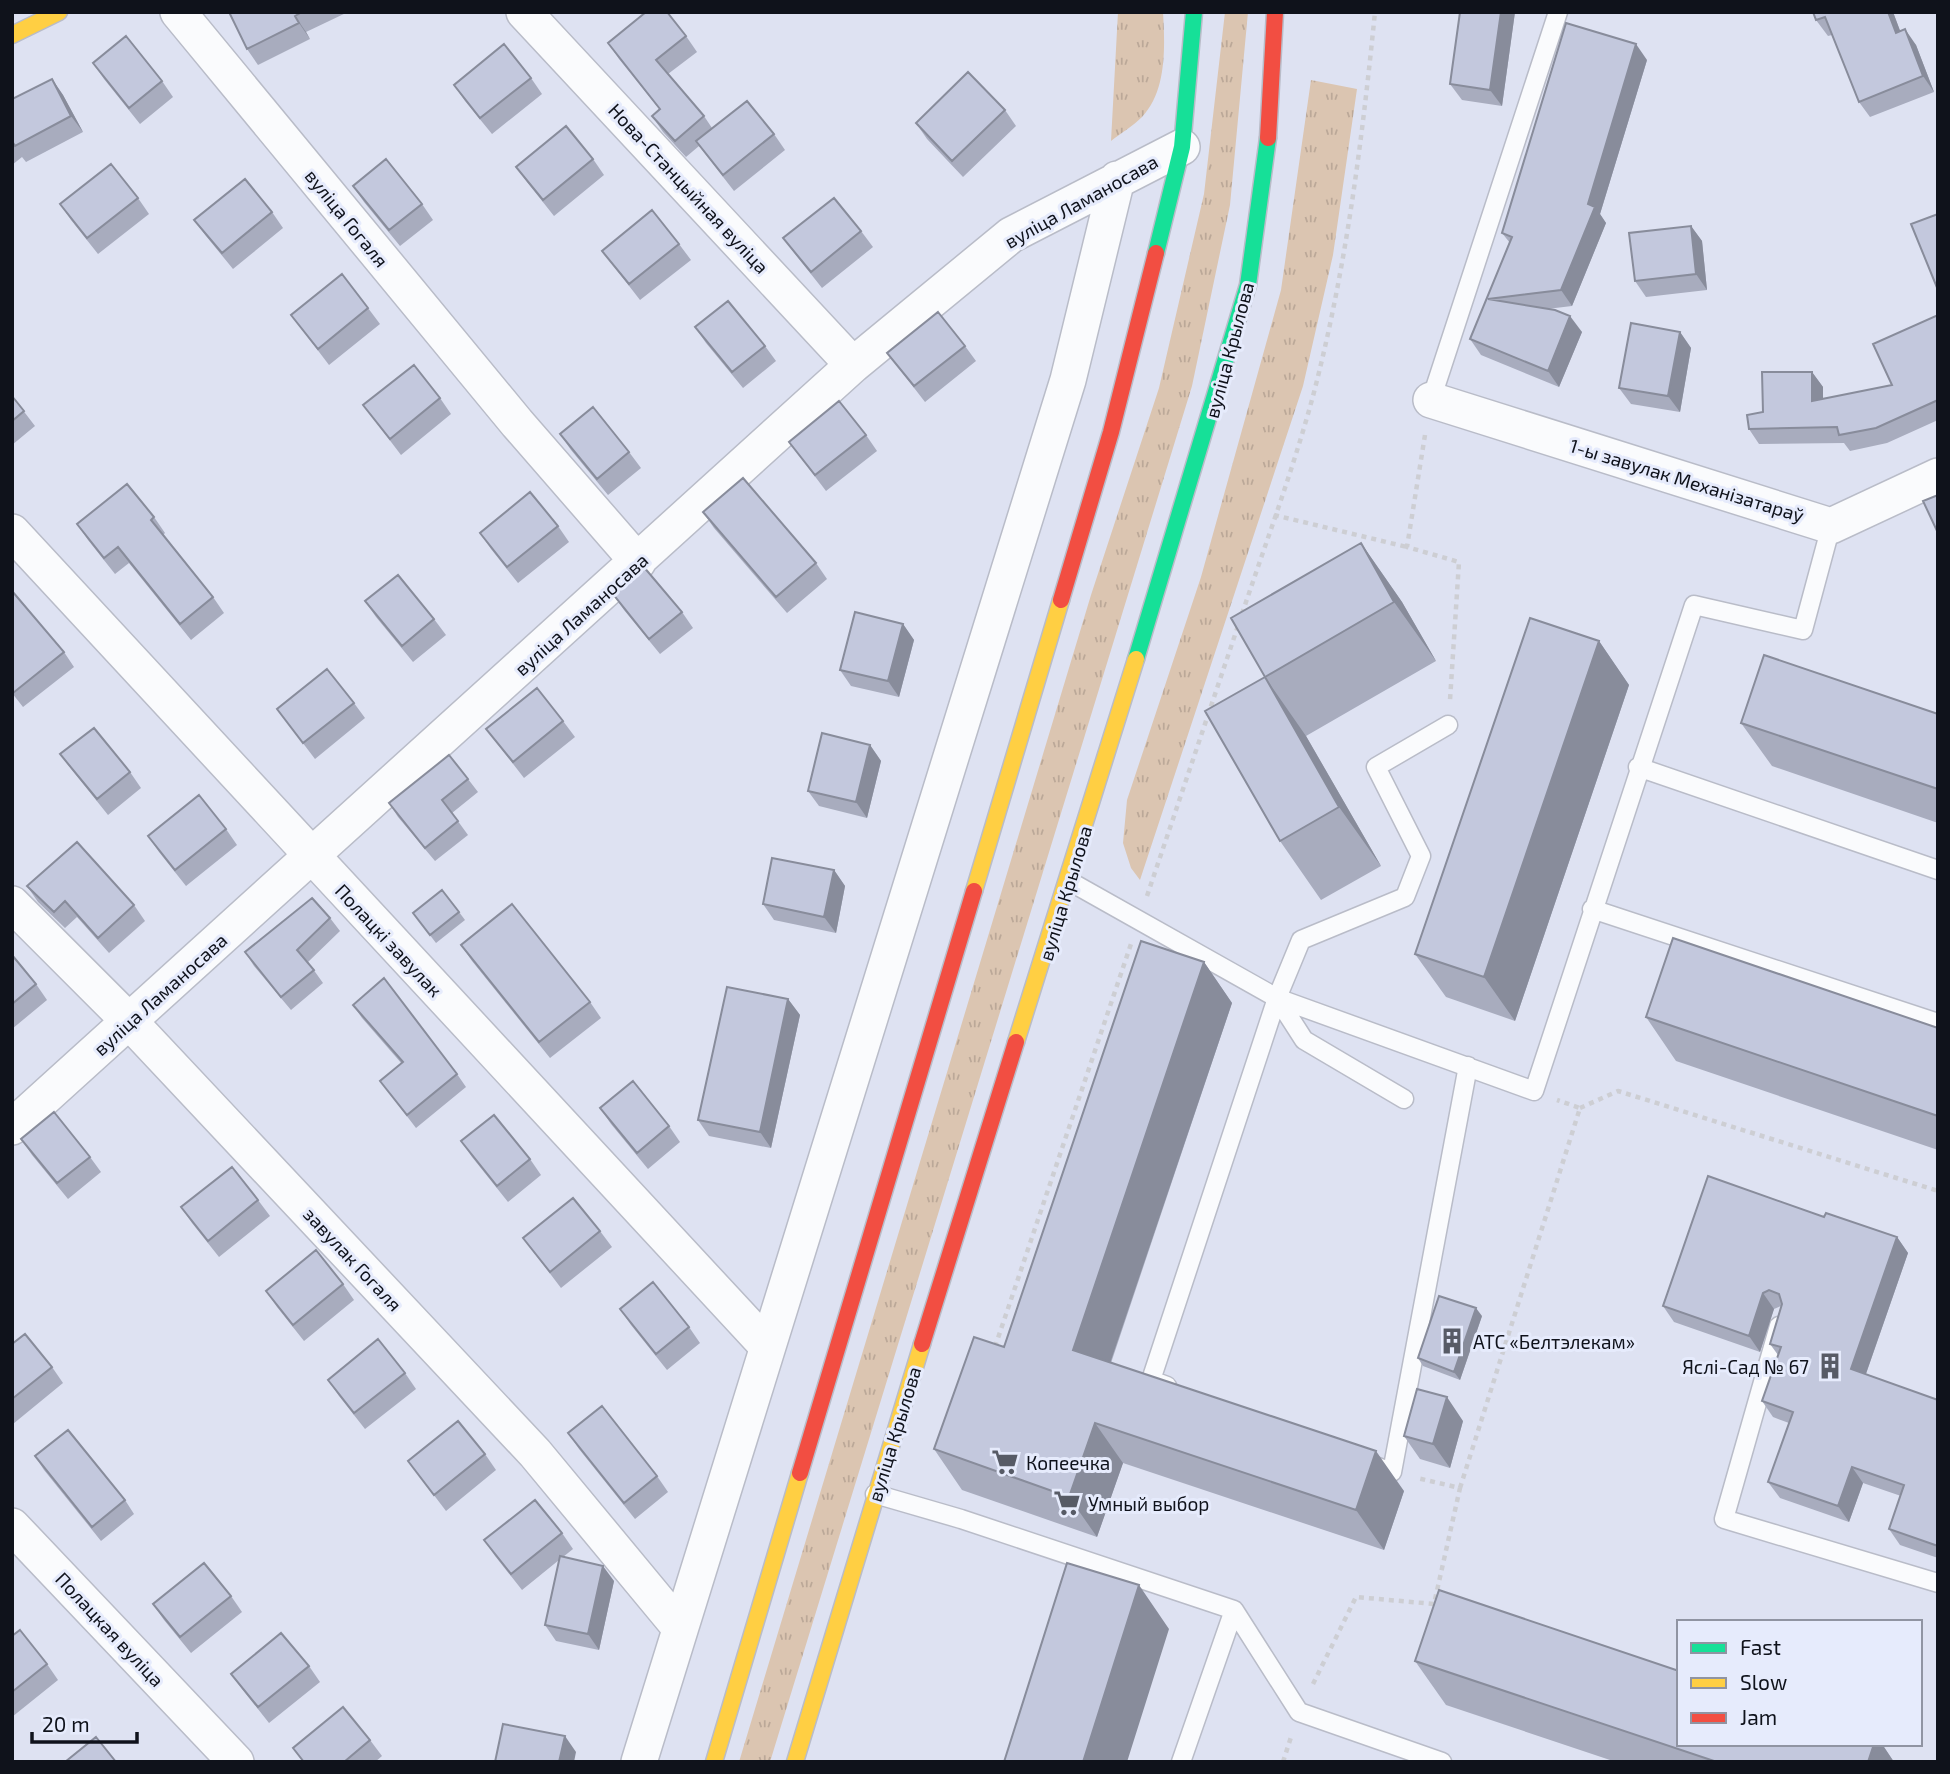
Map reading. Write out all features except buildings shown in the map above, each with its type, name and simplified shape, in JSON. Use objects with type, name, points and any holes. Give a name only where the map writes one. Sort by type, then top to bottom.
[{"type":"main road","points":[[12,35],[59,12]]},
{"type":"main road","points":[[714,1762],[1111,432],[1182,146],[1194,12]]},
{"type":"main road","name":"вуліца Крылова","points":[[795,1762],[875,1494],[1069,881],[1200,453],[1248,285],[1269,128],[1275,12]]},
{"type":"street","name":"вуліца Гогаля","points":[[178,12],[517,423],[638,562]]},
{"type":"street","name":"Нова-Станцыйная вуліца","points":[[524,12],[853,365]]},
{"type":"street","name":"вуліца Ламаносава","points":[[12,1127],[313,858],[853,365],[1012,235],[1182,146]]},
{"type":"street","points":[[639,1762],[1068,380],[1117,179]]},
{"type":"street","name":"1-ы завулак Механізатараў","points":[[1431,400],[1831,526]]},
{"type":"street","points":[[1831,526],[1938,476]]},
{"type":"street","name":"Полацкі завулак","points":[[12,532],[767,1346]]},
{"type":"street","name":"завулак Гогаля","points":[[12,904],[129,1021],[535,1453],[680,1628]]},
{"type":"street","name":"Полацкая вуліца","points":[[12,1526],[236,1762]]},
{"type":"lane","points":[[1431,400],[1558,12]]},
{"type":"lane","points":[[1069,881],[1277,998],[1534,1091],[1638,767],[1694,605],[1803,630],[1831,526]]},
{"type":"lane","points":[[1189,1395],[1151,1380],[1277,998],[1301,940],[1405,897],[1421,856],[1376,767],[1448,725]]},
{"type":"lane","points":[[1638,767],[1938,870]]},
{"type":"lane","points":[[1592,909],[1938,1023]]},
{"type":"lane","points":[[1277,998],[1304,1040],[1404,1099]]},
{"type":"lane","points":[[1354,1458],[1392,1472],[1468,1066]]},
{"type":"lane","points":[[1782,1317],[1724,1519],[1938,1583]]},
{"type":"lane","points":[[875,1494],[961,1519],[1234,1610],[1299,1712],[1442,1762]]},
{"type":"lane","points":[[1181,1762],[1234,1610]]},
{"type":"path","points":[[994,1353],[1312,397],[1337,290],[1361,144],[1375,12]]},
{"type":"path","points":[[1407,547],[1431,400]]},
{"type":"path","points":[[1274,515],[1459,562],[1448,725]]},
{"type":"path","points":[[1534,1091],[1580,1108],[1618,1091],[1938,1191]]},
{"type":"path","points":[[1283,1762],[1299,1712],[1356,1597],[1434,1604],[1460,1488],[1580,1108]]},
{"type":"path","points":[[1392,1472],[1460,1488]]},
{"type":"green space","points":[[1118,12],[1163,12],[1164,53],[1160,81],[1150,106],[1142,117],[1111,141]]},
{"type":"green space","points":[[1225,12],[1248,12],[1230,205],[1192,386],[770,1762],[739,1762],[1091,595],[1159,388],[1204,194]]},
{"type":"green space","points":[[1311,80],[1357,89],[1333,255],[1303,386],[1140,880],[1131,868],[1123,843],[1127,800],[1201,577],[1281,290]]},
{"type":"traffic: fast","points":[[1156,253],[1182,147],[1194,12]]},
{"type":"traffic: fast","points":[[1136,659],[1248,285],[1268,138]]},
{"type":"traffic: slow","points":[[12,35],[59,12]]},
{"type":"traffic: slow","points":[[974,891],[1061,600]]},
{"type":"traffic: slow","points":[[1016,1042],[1136,659]]},
{"type":"traffic: slow","points":[[795,1762],[922,1344]]},
{"type":"traffic: slow","points":[[714,1762],[800,1473]]},
{"type":"traffic: jam","points":[[1268,138],[1275,12]]},
{"type":"traffic: jam","points":[[1061,600],[1111,432],[1156,253]]},
{"type":"traffic: jam","points":[[800,1473],[974,891]]},
{"type":"traffic: jam","points":[[922,1344],[1016,1042]]},
{"type":"place","name":"АТС «Белтэлекам»","points":[[1452,1341]]},
{"type":"place","name":"Яслі-Сад № 67","points":[[1830,1366]]},
{"type":"place","name":"Копеечка","points":[[1005,1462]]},
{"type":"place","name":"Умный выбор","points":[[1067,1503]]}]
